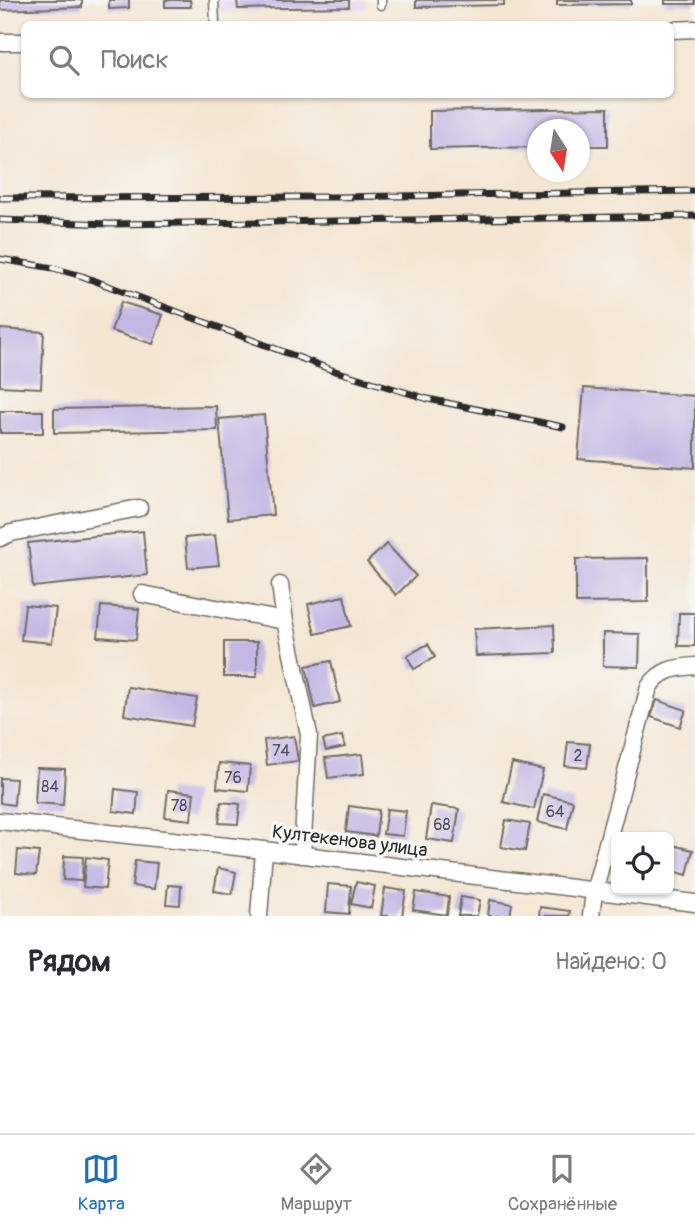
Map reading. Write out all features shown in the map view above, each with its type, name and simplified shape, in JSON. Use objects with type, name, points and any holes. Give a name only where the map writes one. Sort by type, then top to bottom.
[{"type":"street","points":[[674,30],[695,29]]},
{"type":"street","points":[[0,42],[21,42]]},
{"type":"street","points":[[0,538],[11,533],[139,508]]},
{"type":"street","points":[[280,585],[309,735],[302,855]]},
{"type":"street","points":[[142,594],[285,621]]},
{"type":"street","points":[[591,916],[594,892],[649,687],[657,676],[670,669],[695,666]]},
{"type":"street","name":"Култекенова улица","points":[[0,821],[264,850],[695,904]]},
{"type":"street","points":[[259,916],[264,850]]},
{"type":"lane","points":[[214,0],[215,21]]},
{"type":"shaded area","points":[[216,0],[366,0],[366,9],[216,12]]},
{"type":"building","points":[[0,0],[82,0],[82,7],[0,10]]},
{"type":"building","points":[[109,0],[129,0],[129,8],[109,9]]},
{"type":"building","points":[[165,0],[190,0],[191,7],[165,7]]},
{"type":"building","points":[[237,0],[349,0],[349,7],[238,9]]},
{"type":"building","points":[[416,0],[504,0],[504,5],[416,7]]},
{"type":"building","points":[[557,0],[631,0],[631,4],[557,5]]},
{"type":"building","points":[[665,0],[695,0],[695,4],[665,4]]},
{"type":"building","points":[[608,108],[608,146],[590,146],[590,119],[527,119],[527,147],[430,149],[430,111]]},
{"type":"building","points":[[121,302],[163,315],[153,344],[111,331]]},
{"type":"building","points":[[0,329],[44,332],[41,388],[0,386]]},
{"type":"building","points":[[584,388],[695,396],[695,468],[578,459]]},
{"type":"building","points":[[216,406],[217,430],[54,433],[54,409]]},
{"type":"building","points":[[0,411],[43,411],[43,433],[0,433]]},
{"type":"building","points":[[264,415],[273,515],[228,519],[219,419]]},
{"type":"building","points":[[143,531],[147,575],[33,587],[28,543]]},
{"type":"building","points":[[215,535],[219,565],[188,568],[185,538]]},
{"type":"building","points":[[387,544],[416,576],[396,595],[367,562]]},
{"type":"building","points":[[648,558],[648,602],[576,603],[576,559]]},
{"type":"building","points":[[344,596],[351,626],[315,634],[308,604]]},
{"type":"building","points":[[25,605],[56,608],[52,643],[21,640]]},
{"type":"building","points":[[101,606],[139,609],[136,640],[98,637]]},
{"type":"building","points":[[679,613],[695,613],[695,646],[678,646]]},
{"type":"building","points":[[554,625],[555,653],[476,656],[474,629]]},
{"type":"building","points":[[603,633],[640,634],[639,667],[603,666]]},
{"type":"building","points":[[224,642],[257,642],[257,677],[224,677]]},
{"type":"building","points":[[428,644],[435,657],[414,669],[407,656]]},
{"type":"building","points":[[331,661],[340,702],[315,708],[306,666]]},
{"type":"building","points":[[128,687],[197,698],[192,726],[124,715]]},
{"type":"building","points":[[657,700],[686,710],[680,727],[651,717]]},
{"type":"building","points":[[294,736],[298,761],[267,765],[264,740]]},
{"type":"building","points":[[342,736],[345,747],[326,751],[323,740]]},
{"type":"building","points":[[568,742],[590,744],[587,768],[565,766]]},
{"type":"building","points":[[362,754],[364,774],[328,778],[325,758]]},
{"type":"building","points":[[219,763],[250,766],[248,791],[217,788]]},
{"type":"building","points":[[512,763],[543,770],[534,809],[503,802]]},
{"type":"building","points":[[37,768],[65,769],[63,805],[35,803]]},
{"type":"building","points":[[0,778],[16,779],[14,805],[0,803]]},
{"type":"building","points":[[115,789],[138,792],[136,814],[113,811]]},
{"type":"building","points":[[168,790],[194,793],[191,820],[165,817]]},
{"type":"building","points":[[543,794],[573,801],[567,829],[537,822]]},
{"type":"building","points":[[221,802],[240,804],[238,824],[219,823]]},
{"type":"building","points":[[431,805],[459,809],[454,843],[426,839]]},
{"type":"building","points":[[349,806],[379,810],[376,836],[346,832]]},
{"type":"building","points":[[387,809],[406,811],[403,836],[383,834]]},
{"type":"building","points":[[506,820],[530,824],[525,851],[501,847]]},
{"type":"building","points":[[674,845],[693,850],[687,875],[674,871]]},
{"type":"building","points":[[18,850],[39,852],[36,875],[16,873]]},
{"type":"building","points":[[64,856],[83,857],[82,881],[63,880]]},
{"type":"building","points":[[86,857],[108,860],[105,889],[83,887]]},
{"type":"building","points":[[135,861],[157,863],[154,889],[132,886]]},
{"type":"building","points":[[218,868],[236,872],[232,894],[214,891]]},
{"type":"building","points":[[356,882],[375,886],[371,908],[351,904]]},
{"type":"building","points":[[328,884],[351,886],[349,914],[326,912]]},
{"type":"building","points":[[168,885],[181,886],[180,905],[166,904]]},
{"type":"building","points":[[385,888],[406,891],[402,916],[381,916]]},
{"type":"building","points":[[416,892],[449,897],[447,915],[413,910]]},
{"type":"building","points":[[461,897],[480,900],[477,916],[458,916]]},
{"type":"building","points":[[490,900],[512,904],[510,916],[488,916]]},
{"type":"building","points":[[540,907],[570,911],[569,916],[539,916]]},
{"type":"railway","points":[[0,198],[337,197],[695,191]]},
{"type":"railway","points":[[0,220],[109,224],[695,216]]},
{"type":"railway","points":[[0,259],[82,276],[332,370],[428,399],[563,427]]}]
